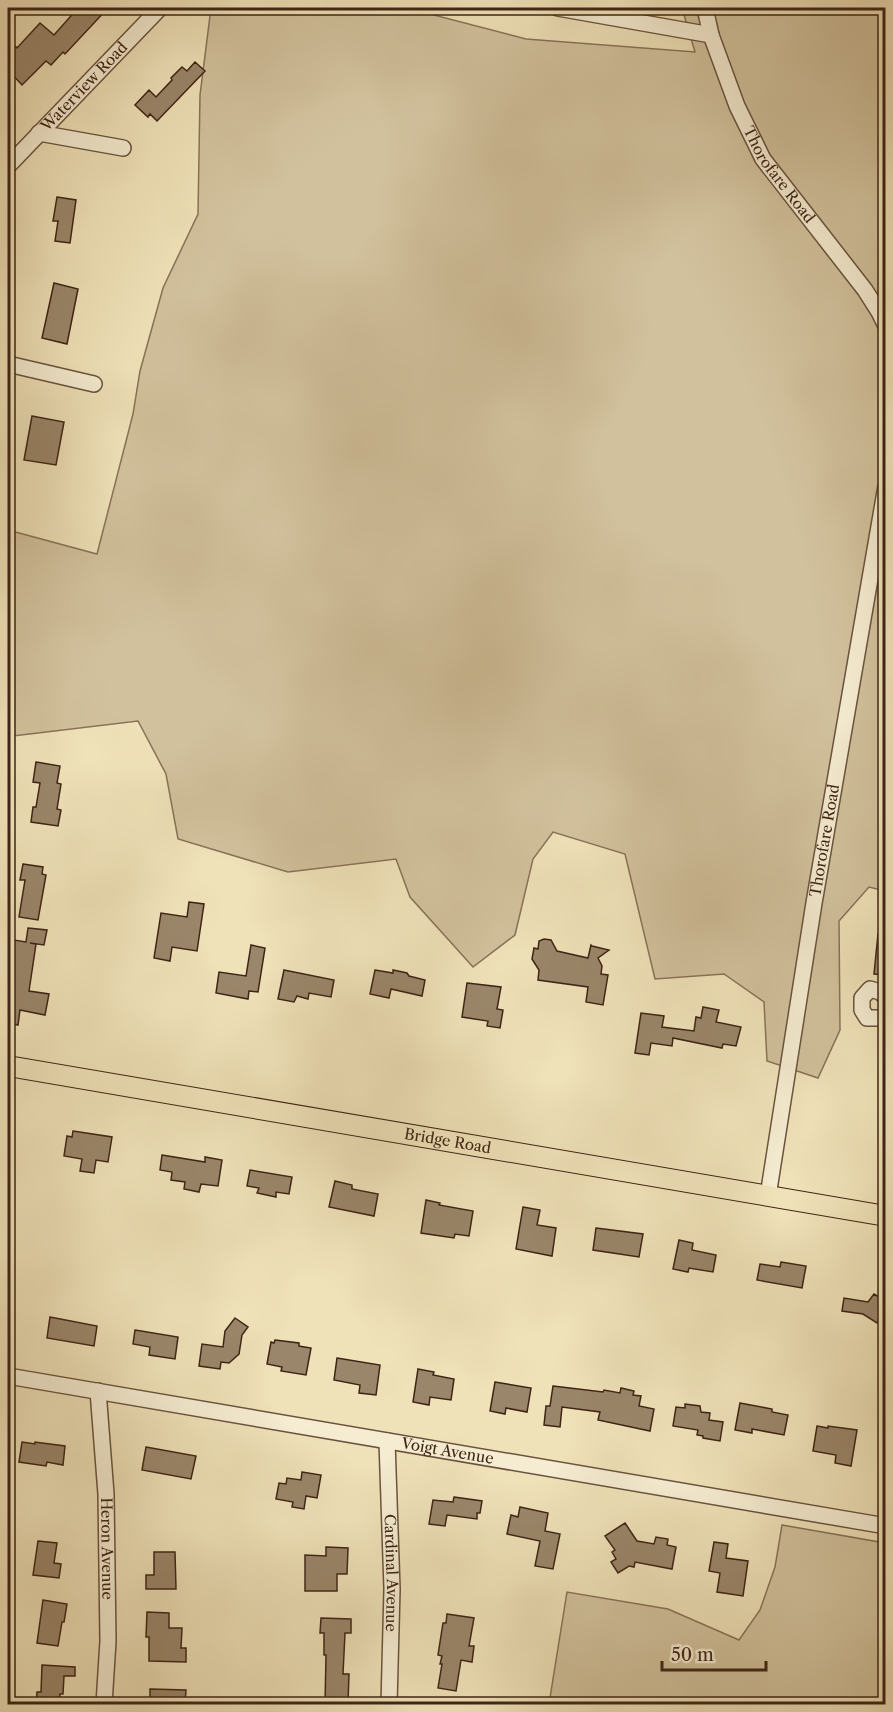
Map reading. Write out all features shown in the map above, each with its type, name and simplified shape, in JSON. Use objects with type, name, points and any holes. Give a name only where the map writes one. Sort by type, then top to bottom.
[{"type":"main road","name":"Bridge Road","points":[[8,1066],[885,1216]]},
{"type":"street","name":"Waterview Road","points":[[8,166],[160,8]]},
{"type":"street","points":[[558,8],[711,34]]},
{"type":"street","name":"Thorofare Road","points":[[705,8],[711,34],[737,106],[764,159],[865,290],[885,326]]},
{"type":"street","points":[[39,133],[123,148]]},
{"type":"street","points":[[8,364],[94,384]]},
{"type":"street","name":"Thorofare Road","points":[[768,1196],[814,903],[885,486]]},
{"type":"street","points":[[885,998],[880,992],[870,989],[862,998],[862,1010],[867,1018],[885,1018]]},
{"type":"street","name":"Voigt Avenue","points":[[8,1376],[885,1526]]},
{"type":"street","name":"Heron Avenue","points":[[98,1391],[106,1494],[108,1641],[104,1704]]},
{"type":"street","name":"Cardinal Avenue","points":[[387,1441],[392,1589],[389,1704]]},
{"type":"shaded area","points":[[211,8],[407,8],[526,39],[695,52],[682,8],[885,8],[885,891],[869,887],[839,921],[840,1030],[818,1078],[767,1061],[764,1002],[724,974],[655,979],[625,854],[553,832],[533,859],[515,935],[473,967],[410,897],[396,859],[288,872],[178,839],[166,774],[138,721],[13,736],[8,732],[8,530],[97,554],[133,414],[140,371],[163,288],[198,214],[200,95]]},
{"type":"shaded area","points":[[782,1525],[885,1543],[885,1704],[549,1704],[567,1592],[668,1609],[739,1640],[760,1610],[775,1567]]},
{"type":"building","points":[[78,8],[108,8],[65,54],[63,52],[51,65],[46,61],[22,85],[8,70],[8,38],[17,48],[40,23],[54,35]]},
{"type":"building","points":[[195,62],[205,71],[157,121],[150,114],[148,117],[135,105],[149,90],[156,97],[182,67],[187,71]]},
{"type":"building","points":[[57,197],[76,200],[70,243],[55,241],[58,221],[53,221]]},
{"type":"building","points":[[54,283],[78,289],[67,344],[42,338]]},
{"type":"building","points":[[32,416],[64,422],[56,465],[24,460]]},
{"type":"building","points":[[36,762],[60,766],[57,783],[61,784],[57,809],[61,810],[58,826],[31,822],[40,783],[33,782]]},
{"type":"building","points":[[23,864],[43,867],[42,874],[46,875],[38,920],[19,917],[25,880],[20,880]]},
{"type":"building","points":[[189,902],[204,904],[197,951],[172,947],[170,961],[154,958],[161,913],[187,917]]},
{"type":"building","points":[[28,928],[47,930],[44,945],[30,943],[36,944],[29,991],[49,994],[45,1015],[20,1010],[18,1025],[8,1023],[8,987],[14,940],[26,942]]},
{"type":"building","points":[[878,934],[885,934],[885,975],[874,974]]},
{"type":"building","points":[[551,940],[557,951],[588,958],[591,945],[609,950],[598,958],[602,966],[601,974],[608,975],[603,1005],[586,1002],[588,987],[538,980],[539,970],[532,959],[534,948],[538,949],[539,941]]},
{"type":"building","points":[[251,945],[265,948],[258,992],[249,991],[248,999],[216,993],[219,972],[246,976]]},
{"type":"building","points":[[284,970],[334,980],[331,997],[309,993],[308,999],[297,996],[294,1002],[278,999]]},
{"type":"building","points":[[375,970],[393,973],[393,970],[425,980],[422,996],[391,989],[389,998],[370,994]]},
{"type":"building","points":[[467,983],[501,987],[497,1009],[503,1010],[500,1028],[487,1026],[488,1021],[462,1017]]},
{"type":"building","points":[[703,1007],[719,1010],[716,1022],[741,1027],[736,1046],[723,1044],[722,1048],[673,1038],[672,1046],[651,1043],[649,1055],[635,1053],[641,1013],[664,1016],[662,1027],[694,1031],[696,1017],[701,1018]]},
{"type":"building","points":[[73,1131],[112,1137],[108,1162],[96,1160],[94,1173],[80,1171],[82,1159],[64,1156],[67,1136],[72,1137]]},
{"type":"building","points":[[162,1155],[205,1162],[205,1157],[222,1160],[218,1186],[201,1184],[199,1192],[184,1189],[185,1182],[171,1180],[172,1172],[160,1170]]},
{"type":"building","points":[[250,1170],[292,1177],[289,1194],[276,1192],[276,1197],[257,1193],[259,1188],[247,1186]]},
{"type":"building","points":[[335,1181],[352,1185],[352,1189],[378,1194],[374,1216],[329,1207]]},
{"type":"building","points":[[426,1200],[440,1203],[439,1205],[473,1211],[469,1236],[455,1234],[454,1238],[421,1233]]},
{"type":"building","points":[[523,1207],[540,1210],[537,1225],[556,1228],[552,1256],[516,1249]]},
{"type":"building","points":[[596,1228],[643,1234],[639,1257],[593,1250]]},
{"type":"building","points":[[679,1240],[693,1243],[692,1250],[716,1255],[713,1272],[689,1268],[688,1272],[673,1269]]},
{"type":"building","points":[[781,1262],[806,1266],[802,1288],[757,1280],[760,1264],[780,1267]]},
{"type":"building","points":[[874,1294],[885,1301],[885,1309],[877,1323],[863,1314],[842,1311],[844,1298],[868,1302]]},
{"type":"building","points":[[50,1317],[97,1326],[94,1346],[47,1338]]},
{"type":"building","points":[[235,1318],[248,1327],[242,1335],[239,1354],[229,1363],[221,1362],[220,1369],[199,1366],[202,1344],[223,1347],[225,1331]]},
{"type":"building","points":[[135,1330],[178,1337],[175,1359],[149,1355],[150,1347],[133,1344]]},
{"type":"building","points":[[275,1340],[299,1343],[299,1346],[311,1348],[306,1375],[281,1371],[282,1367],[267,1364],[271,1342],[274,1343]]},
{"type":"building","points":[[337,1358],[380,1365],[376,1395],[359,1393],[360,1385],[334,1380]]},
{"type":"building","points":[[418,1369],[454,1379],[451,1400],[430,1397],[429,1405],[413,1402]]},
{"type":"building","points":[[495,1382],[531,1388],[527,1412],[506,1408],[505,1414],[490,1411]]},
{"type":"building","points":[[553,1386],[603,1392],[604,1390],[620,1393],[621,1388],[634,1391],[633,1395],[641,1396],[639,1406],[654,1409],[650,1431],[598,1420],[600,1412],[562,1407],[560,1427],[544,1425],[546,1406],[550,1406]]},
{"type":"building","points":[[740,1403],[772,1409],[772,1412],[788,1415],[784,1435],[752,1429],[752,1433],[735,1430]]},
{"type":"building","points":[[685,1404],[700,1406],[701,1412],[710,1413],[709,1420],[723,1422],[720,1441],[697,1435],[698,1430],[673,1426],[676,1407],[685,1408]]},
{"type":"building","points":[[817,1426],[857,1430],[851,1466],[835,1463],[836,1455],[813,1451]]},
{"type":"building","points":[[22,1442],[65,1446],[63,1465],[47,1462],[46,1466],[19,1462]]},
{"type":"building","points":[[146,1447],[196,1456],[191,1479],[142,1470]]},
{"type":"building","points":[[302,1472],[321,1475],[317,1498],[306,1496],[304,1509],[292,1507],[293,1502],[276,1499],[279,1483],[286,1484],[287,1478],[301,1480]]},
{"type":"building","points":[[454,1497],[482,1501],[477,1519],[447,1515],[445,1526],[429,1524],[433,1500],[453,1502]]},
{"type":"building","points":[[520,1507],[548,1513],[545,1531],[560,1534],[553,1569],[535,1566],[540,1541],[507,1534],[511,1515],[518,1517]]},
{"type":"building","points":[[625,1523],[637,1541],[654,1544],[656,1537],[668,1539],[667,1545],[676,1547],[672,1569],[635,1562],[634,1567],[629,1566],[618,1573],[611,1562],[616,1559],[612,1552],[615,1550],[605,1536]]},
{"type":"building","points":[[38,1541],[57,1543],[54,1563],[61,1564],[59,1578],[33,1575]]},
{"type":"building","points":[[714,1542],[728,1544],[726,1558],[748,1561],[743,1596],[717,1592],[720,1573],[709,1571]]},
{"type":"building","points":[[326,1547],[348,1548],[347,1574],[337,1574],[337,1591],[305,1591],[305,1555],[326,1556]]},
{"type":"building","points":[[154,1552],[175,1552],[176,1589],[146,1589],[146,1575],[154,1575]]},
{"type":"building","points":[[43,1600],[67,1604],[58,1646],[37,1643]]},
{"type":"building","points":[[147,1612],[169,1613],[169,1628],[182,1628],[181,1648],[186,1648],[186,1662],[149,1661],[149,1637],[146,1637]]},
{"type":"building","points":[[447,1614],[474,1618],[469,1646],[474,1646],[472,1662],[461,1660],[456,1691],[438,1688],[442,1656],[438,1655],[443,1623],[446,1623]]},
{"type":"building","points":[[321,1618],[351,1619],[351,1633],[345,1633],[343,1674],[349,1674],[348,1704],[325,1704],[326,1655],[324,1655],[324,1633],[320,1633]]},
{"type":"building","points":[[42,1665],[75,1667],[75,1676],[64,1676],[63,1694],[60,1694],[59,1704],[36,1704],[37,1692],[41,1692]]},
{"type":"building","points":[[150,1689],[186,1690],[185,1704],[150,1704]]}]
